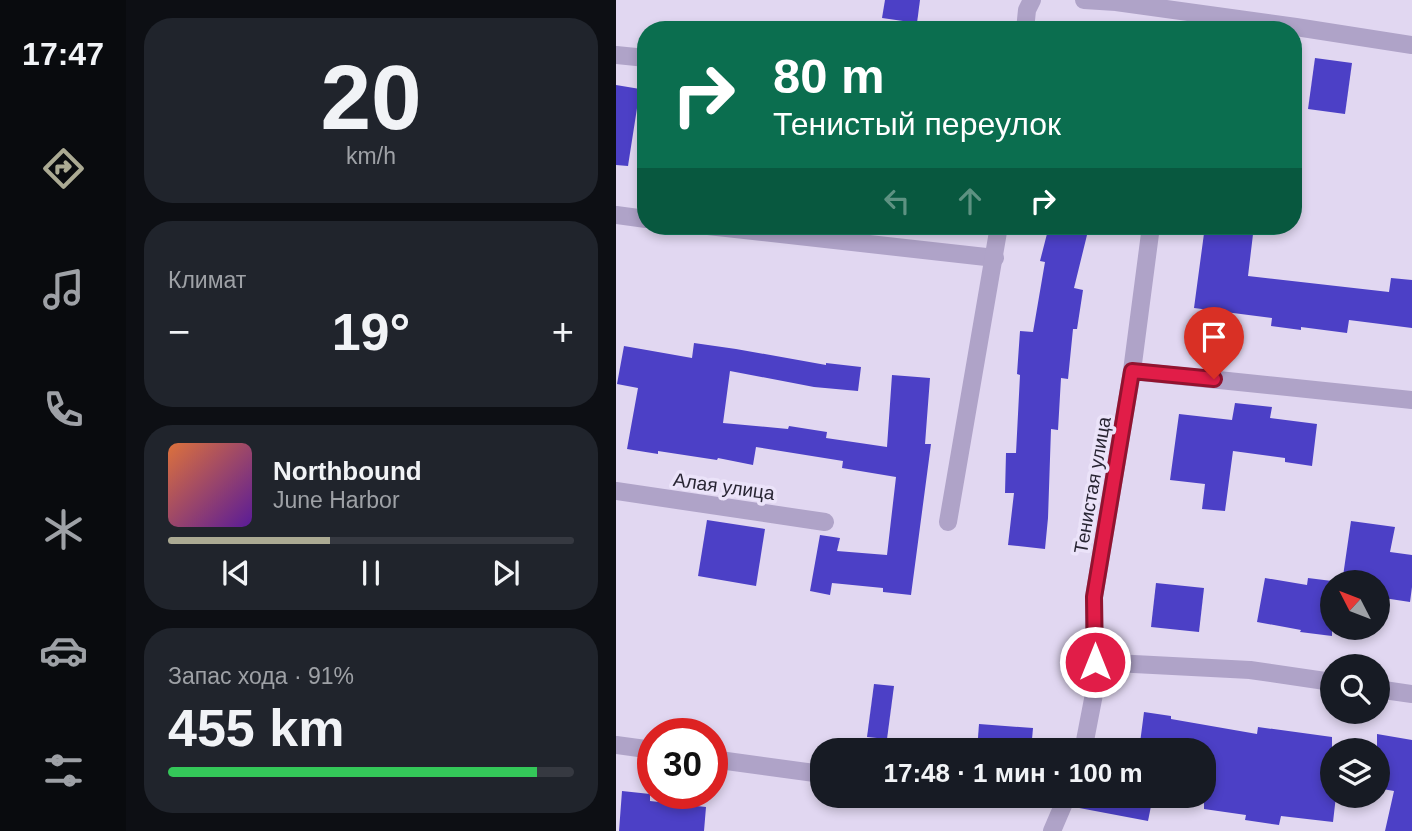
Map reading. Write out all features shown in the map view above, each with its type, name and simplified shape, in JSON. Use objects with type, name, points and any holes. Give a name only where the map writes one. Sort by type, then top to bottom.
[{"type":"street","points":[[1026,21],[1032,0]]},
{"type":"street","points":[[1084,0],[1252,21]]},
{"type":"street","points":[[1176,21],[1178,11]]},
{"type":"street","points":[[1302,28],[1412,45]]},
{"type":"street","points":[[616,55],[637,57]]},
{"type":"street","points":[[616,215],[637,218]]},
{"type":"street","points":[[789,235],[995,258]]},
{"type":"street","points":[[948,522],[998,235]]},
{"type":"street","name":"Тенистая улица","points":[[1086,738],[1094,694],[1094,597],[1132,371],[1150,235]]},
{"type":"street","points":[[1132,371],[1412,400]]},
{"type":"street","name":"Алая улица","points":[[616,491],[825,522]]},
{"type":"street","points":[[1095,662],[1250,670],[1320,680]]},
{"type":"street","points":[[1390,691],[1412,694]]},
{"type":"street","points":[[616,745],[637,748]]},
{"type":"street","points":[[728,760],[810,772]]},
{"type":"street","points":[[1052,831],[1062,808]]},
{"type":"building","points":[[885,0],[920,0],[917,21],[882,18]]},
{"type":"building","points":[[1315,58],[1352,63],[1345,114],[1308,109]]},
{"type":"building","points":[[616,85],[637,88],[637,108],[628,166],[616,165]]},
{"type":"building","points":[[1047,235],[1087,235],[1074,288],[1083,290],[1077,329],[1073,329],[1068,379],[1061,378],[1058,430],[1051,429],[1045,549],[1008,545],[1014,493],[1005,493],[1006,453],[1016,453],[1020,331],[1033,332],[1045,262],[1040,261]]},
{"type":"building","points":[[1204,235],[1253,235],[1248,276],[1389,292],[1391,278],[1412,280],[1412,328],[1349,320],[1347,333],[1301,327],[1301,330],[1271,326],[1272,318],[1194,308]]},
{"type":"building","points":[[694,343],[826,365],[861,367],[858,391],[814,387],[730,371],[723,423],[788,429],[789,426],[827,432],[826,438],[887,447],[892,375],[930,378],[925,444],[931,444],[911,595],[883,592],[883,588],[832,583],[830,595],[810,591],[820,535],[840,538],[837,551],[887,555],[896,477],[842,468],[843,461],[756,447],[753,465],[718,458],[627,449],[638,388],[617,384],[624,346],[692,358]]},
{"type":"building","points":[[1235,403],[1272,407],[1270,418],[1317,424],[1312,466],[1285,462],[1285,458],[1233,451],[1225,511],[1202,509],[1205,484],[1170,480],[1179,414],[1232,420]]},
{"type":"building","points":[[707,520],[765,529],[756,586],[698,576]]},
{"type":"building","points":[[1351,521],[1395,527],[1390,552],[1412,555],[1410,602],[1390,599],[1390,570],[1344,570]]},
{"type":"building","points":[[1265,578],[1307,585],[1308,578],[1320,580],[1320,634],[1257,622]]},
{"type":"building","points":[[1156,583],[1204,588],[1199,632],[1151,627]]},
{"type":"building","points":[[874,684],[894,686],[887,738],[867,737]]},
{"type":"building","points":[[1144,712],[1257,734],[1258,727],[1332,737],[1320,738],[1320,808],[1335,808],[1333,822],[1281,816],[1279,825],[1245,820],[1246,815],[1204,809],[1216,808],[1216,738],[1141,738]]},
{"type":"building","points":[[979,724],[1033,728],[1032,738],[978,738]]},
{"type":"building","points":[[1377,734],[1412,740],[1412,831],[1385,831],[1394,791],[1390,790],[1390,738],[1377,738]]},
{"type":"building","points":[[622,791],[637,793],[637,809],[706,809],[704,831],[619,831]]},
{"type":"building","points":[[1079,808],[1151,808],[1148,821]]},
{"type":"route","points":[[1095,662],[1094,597],[1132,371],[1214,379]]}]
